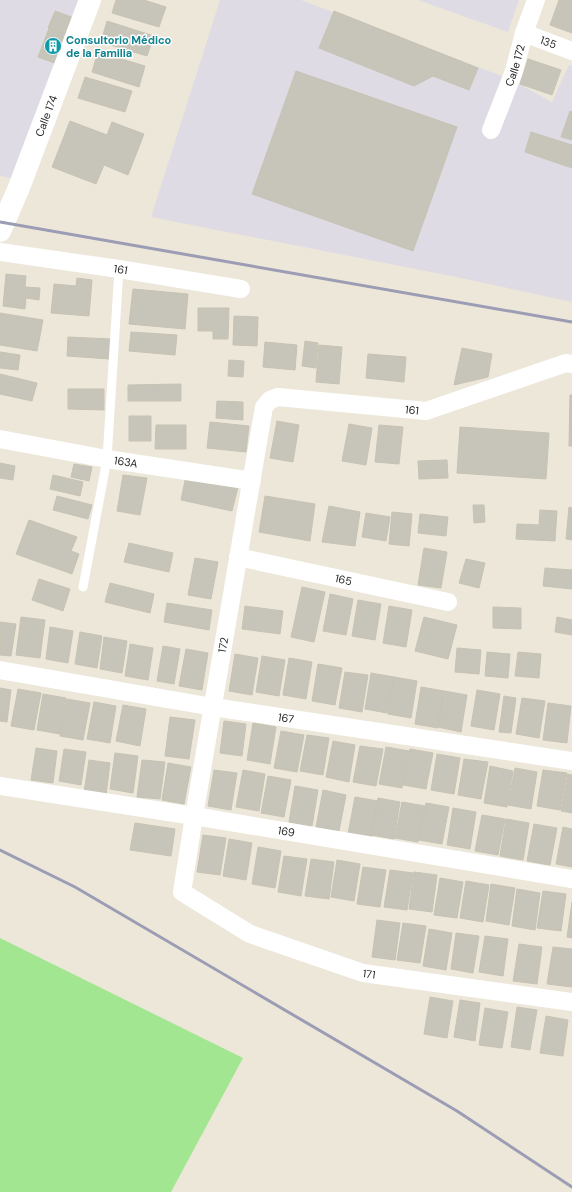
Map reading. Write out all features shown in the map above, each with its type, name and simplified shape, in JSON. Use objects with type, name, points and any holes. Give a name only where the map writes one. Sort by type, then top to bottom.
[{"type":"street","name":"Calle 174","points":[[0,231],[23,176],[90,0]]},
{"type":"street","name":"Calle 172","points":[[491,130],[514,71],[524,33],[536,0]]},
{"type":"street","name":"135","points":[[524,33],[572,51]]},
{"type":"street","name":"161","points":[[0,252],[120,269],[241,290]]},
{"type":"street","name":"161","points":[[270,400],[278,397],[426,411],[566,364],[572,364]]},
{"type":"street","name":"172","points":[[182,892],[264,407],[270,400]]},
{"type":"street","name":"163A","points":[[0,439],[107,459],[252,481]]},
{"type":"street","name":"165","points":[[238,557],[448,602]]},
{"type":"street","name":"167","points":[[0,670],[213,707],[572,762]]},
{"type":"street","name":"169","points":[[0,786],[194,816],[572,879]]},
{"type":"street","name":"171","points":[[182,892],[250,934],[363,973],[572,1002]]},
{"type":"lane","points":[[83,587],[107,459],[120,269]]},
{"type":"shaded area","points":[[0,0],[80,0],[74,18],[54,11],[38,57],[57,64],[12,178],[0,176]]},
{"type":"shaded area","points":[[220,0],[301,0],[512,80],[552,102],[569,65],[572,66],[572,302],[461,278],[151,217]]},
{"type":"shaded area","points":[[418,0],[519,0],[508,32]]},
{"type":"green space","points":[[0,938],[243,1058],[171,1192],[0,1192]]},
{"type":"building","points":[[116,0],[144,0],[166,7],[159,27],[112,13]]},
{"type":"building","points":[[559,0],[572,0],[572,33],[550,25]]},
{"type":"building","points":[[55,11],[74,18],[68,35],[48,28]]},
{"type":"building","points":[[334,11],[478,68],[469,90],[433,76],[414,86],[319,48]]},
{"type":"building","points":[[107,21],[154,36],[147,56],[101,42]]},
{"type":"building","name":"Consultorio Médico de la Familia","points":[[49,28],[68,35],[57,64],[38,57]]},
{"type":"building","points":[[98,52],[145,66],[139,87],[92,72]]},
{"type":"building","points":[[528,59],[561,70],[552,95],[520,84]]},
{"type":"building","points":[[296,71],[457,127],[413,251],[252,194]]},
{"type":"building","points":[[85,77],[132,91],[125,112],[78,98]]},
{"type":"building","points":[[570,111],[572,112],[572,140],[561,137]]},
{"type":"building","points":[[70,121],[107,135],[112,122],[144,134],[128,175],[104,165],[96,184],[52,167]]},
{"type":"building","points":[[531,132],[572,145],[572,168],[525,152]]},
{"type":"building","points":[[6,274],[26,276],[25,287],[40,288],[39,300],[26,298],[25,309],[3,306]]},
{"type":"building","points":[[77,278],[92,280],[89,316],[51,313],[54,284],[76,286]]},
{"type":"building","points":[[133,289],[188,294],[185,329],[129,324]]},
{"type":"building","points":[[198,308],[229,308],[228,339],[213,339],[213,331],[198,331]]},
{"type":"building","points":[[0,313],[43,320],[37,351],[0,345]]},
{"type":"building","points":[[234,316],[258,317],[257,346],[233,345]]},
{"type":"building","points":[[131,332],[177,335],[175,355],[129,351]]},
{"type":"building","points":[[68,337],[111,339],[109,359],[67,356]]},
{"type":"building","points":[[305,341],[318,343],[316,368],[302,366]]},
{"type":"building","points":[[265,342],[297,345],[295,370],[263,367]]},
{"type":"building","points":[[319,345],[342,347],[339,384],[316,382]]},
{"type":"building","points":[[462,348],[492,354],[488,377],[454,385]]},
{"type":"building","points":[[0,352],[20,355],[18,370],[0,368]]},
{"type":"building","points":[[368,354],[406,357],[404,382],[366,378]]},
{"type":"building","points":[[229,360],[244,361],[243,377],[228,376]]},
{"type":"building","points":[[0,374],[37,383],[32,401],[0,394]]},
{"type":"building","points":[[181,384],[181,401],[128,401],[128,385]]},
{"type":"building","points":[[68,389],[104,389],[104,410],[68,409]]},
{"type":"building","points":[[570,395],[572,395],[572,446],[569,446]]},
{"type":"building","points":[[217,401],[243,402],[243,420],[216,418]]},
{"type":"building","points":[[129,416],[151,416],[151,441],[129,441]]},
{"type":"building","points":[[277,421],[299,425],[293,462],[270,458]]},
{"type":"building","points":[[210,422],[249,426],[246,452],[207,448]]},
{"type":"building","points":[[349,424],[372,428],[366,465],[342,461]]},
{"type":"building","points":[[156,425],[186,425],[186,449],[155,449]]},
{"type":"building","points":[[379,425],[403,427],[399,464],[375,462]]},
{"type":"building","points":[[460,427],[549,433],[546,479],[457,473]]},
{"type":"building","points":[[447,460],[448,478],[419,479],[418,461]]},
{"type":"building","points":[[0,463],[15,466],[13,480],[0,478]]},
{"type":"building","points":[[74,464],[92,467],[89,481],[71,477]]},
{"type":"building","points":[[53,475],[83,482],[80,496],[50,489]]},
{"type":"building","points":[[123,475],[147,478],[140,515],[117,511]]},
{"type":"building","points":[[186,476],[238,487],[232,511],[181,500]]},
{"type":"building","points":[[57,496],[92,505],[88,519],[53,510]]},
{"type":"building","points":[[265,496],[315,504],[310,541],[259,532]]},
{"type":"building","points":[[473,505],[484,505],[485,522],[474,523]]},
{"type":"building","points":[[329,506],[360,512],[355,546],[322,542]]},
{"type":"building","points":[[569,507],[572,508],[572,540],[566,539]]},
{"type":"building","points":[[540,510],[557,511],[555,541],[516,539],[517,524],[539,525]]},
{"type":"building","points":[[392,512],[412,514],[409,546],[389,544]]},
{"type":"building","points":[[366,513],[390,517],[386,541],[362,537]]},
{"type":"building","points":[[420,514],[448,517],[446,536],[418,533]]},
{"type":"building","points":[[29,520],[77,537],[71,551],[79,554],[72,574],[16,554]]},
{"type":"building","points":[[129,543],[173,553],[169,572],[124,562]]},
{"type":"building","points":[[424,548],[447,552],[441,588],[418,585]]},
{"type":"building","points":[[195,558],[218,562],[211,599],[188,595]]},
{"type":"building","points":[[466,559],[485,563],[479,588],[459,583]]},
{"type":"building","points":[[545,568],[572,570],[572,589],[543,586]]},
{"type":"building","points":[[39,579],[70,589],[63,611],[32,600]]},
{"type":"building","points":[[110,583],[154,594],[150,613],[105,602]]},
{"type":"building","points":[[302,587],[325,592],[314,642],[291,637]]},
{"type":"building","points":[[330,594],[353,599],[346,635],[323,631]]},
{"type":"building","points":[[358,600],[381,604],[375,640],[352,636]]},
{"type":"building","points":[[167,603],[212,610],[209,630],[164,622]]},
{"type":"building","points":[[245,606],[283,611],[280,634],[242,629]]},
{"type":"building","points":[[389,606],[412,610],[406,647],[383,643]]},
{"type":"building","points":[[493,607],[521,608],[521,629],[493,628]]},
{"type":"building","points":[[21,617],[45,620],[40,658],[16,655]]},
{"type":"building","points":[[424,617],[457,625],[448,659],[415,651]]},
{"type":"building","points":[[557,617],[572,620],[572,635],[555,632]]},
{"type":"building","points":[[0,622],[16,624],[11,656],[0,655]]},
{"type":"building","points":[[50,627],[73,631],[68,663],[46,659]]},
{"type":"building","points":[[80,632],[102,636],[97,668],[75,664]]},
{"type":"building","points":[[104,637],[127,641],[122,673],[100,669]]},
{"type":"building","points":[[130,644],[153,648],[148,680],[125,676]]},
{"type":"building","points":[[163,646],[180,649],[174,684],[157,681]]},
{"type":"building","points":[[457,648],[481,650],[479,674],[455,672]]},
{"type":"building","points":[[186,649],[208,653],[202,690],[179,686]]},
{"type":"building","points":[[487,652],[510,654],[508,678],[485,676]]},
{"type":"building","points":[[518,652],[541,654],[539,678],[515,676]]},
{"type":"building","points":[[235,654],[258,658],[252,695],[229,691]]},
{"type":"building","points":[[262,656],[285,660],[279,696],[256,692]]},
{"type":"building","points":[[289,658],[312,662],[306,699],[283,695]]},
{"type":"building","points":[[318,664],[342,668],[335,705],[312,701]]},
{"type":"building","points":[[345,672],[368,675],[362,712],[339,708]]},
{"type":"building","points":[[371,673],[394,677],[387,713],[365,709]]},
{"type":"building","points":[[394,677],[417,681],[411,718],[388,714]]},
{"type":"building","points":[[421,687],[444,691],[438,728],[415,724]]},
{"type":"building","points":[[0,688],[11,690],[7,722],[0,721]]},
{"type":"building","points":[[18,689],[41,693],[34,730],[11,726]]},
{"type":"building","points":[[477,690],[500,694],[494,730],[471,726]]},
{"type":"building","points":[[444,691],[467,695],[461,732],[438,727]]},
{"type":"building","points":[[43,694],[66,698],[60,734],[37,730]]},
{"type":"building","points":[[504,696],[516,698],[511,733],[499,732]]},
{"type":"building","points":[[522,698],[545,701],[539,738],[516,734]]},
{"type":"building","points":[[67,699],[90,703],[83,740],[60,736]]},
{"type":"building","points":[[94,702],[116,706],[110,743],[87,739]]},
{"type":"building","points":[[548,703],[571,706],[567,743],[543,740]]},
{"type":"building","points":[[123,705],[146,709],[140,746],[116,741]]},
{"type":"building","points":[[170,717],[195,720],[189,759],[165,756]]},
{"type":"building","points":[[224,721],[246,724],[242,756],[220,753]]},
{"type":"building","points":[[253,723],[276,727],[270,764],[247,760]]},
{"type":"building","points":[[281,731],[304,735],[297,772],[274,768]]},
{"type":"building","points":[[307,735],[329,738],[323,775],[300,771]]},
{"type":"building","points":[[333,741],[355,745],[349,782],[326,777]]},
{"type":"building","points":[[360,746],[383,749],[376,786],[353,782]]},
{"type":"building","points":[[386,747],[409,751],[402,788],[379,784]]},
{"type":"building","points":[[36,748],[57,751],[53,783],[31,780]]},
{"type":"building","points":[[64,749],[86,752],[81,785],[59,781]]},
{"type":"building","points":[[410,749],[433,753],[426,789],[403,785]]},
{"type":"building","points":[[115,753],[138,756],[133,793],[110,789]]},
{"type":"building","points":[[437,754],[460,758],[454,794],[431,790]]},
{"type":"building","points":[[464,759],[488,762],[481,799],[458,795]]},
{"type":"building","points":[[89,760],[110,763],[106,795],[84,792]]},
{"type":"building","points":[[142,760],[165,762],[160,799],[137,797]]},
{"type":"building","points":[[168,763],[191,767],[184,804],[162,800]]},
{"type":"building","points":[[490,766],[513,771],[507,807],[484,803]]},
{"type":"building","points":[[515,768],[537,772],[531,809],[508,805]]},
{"type":"building","points":[[214,770],[237,773],[231,810],[208,806]]},
{"type":"building","points":[[243,770],[265,774],[259,811],[236,807]]},
{"type":"building","points":[[543,770],[567,773],[560,810],[537,806]]},
{"type":"building","points":[[568,774],[572,775],[572,813],[561,811]]},
{"type":"building","points":[[268,776],[291,780],[284,817],[261,813]]},
{"type":"building","points":[[295,786],[318,790],[312,826],[289,822]]},
{"type":"building","points":[[323,790],[346,795],[339,831],[316,827]]},
{"type":"building","points":[[355,797],[378,801],[372,837],[348,834]]},
{"type":"building","points":[[378,798],[400,802],[394,839],[371,835]]},
{"type":"building","points":[[402,802],[425,806],[418,842],[395,838]]},
{"type":"building","points":[[426,803],[449,807],[442,844],[419,840]]},
{"type":"building","points":[[453,808],[476,812],[470,849],[447,845]]},
{"type":"building","points":[[482,815],[505,819],[498,855],[475,851]]},
{"type":"building","points":[[506,819],[529,823],[523,860],[500,856]]},
{"type":"building","points":[[135,823],[175,829],[171,856],[130,850]]},
{"type":"building","points":[[534,824],[557,828],[550,865],[527,861]]},
{"type":"building","points":[[563,827],[572,829],[572,867],[556,864]]},
{"type":"building","points":[[203,835],[226,838],[220,875],[197,872]]},
{"type":"building","points":[[229,839],[252,843],[246,880],[223,876]]},
{"type":"building","points":[[258,847],[281,851],[275,888],[252,884]]},
{"type":"building","points":[[284,856],[307,859],[301,896],[278,892]]},
{"type":"building","points":[[311,859],[334,862],[329,899],[305,896]]},
{"type":"building","points":[[337,860],[360,864],[354,901],[331,897]]},
{"type":"building","points":[[363,867],[386,870],[380,907],[357,904]]},
{"type":"building","points":[[390,870],[413,873],[407,910],[384,907]]},
{"type":"building","points":[[414,872],[437,875],[432,912],[409,909]]},
{"type":"building","points":[[440,878],[463,882],[457,918],[434,915]]},
{"type":"building","points":[[466,881],[489,885],[483,922],[460,918]]},
{"type":"building","points":[[491,884],[515,888],[509,925],[486,921]]},
{"type":"building","points":[[517,889],[540,893],[535,930],[512,926]]},
{"type":"building","points":[[543,891],[566,894],[561,931],[537,928]]},
{"type":"building","points":[[572,902],[572,938],[567,937]]},
{"type":"building","points":[[377,920],[400,923],[395,960],[372,957]]},
{"type":"building","points":[[403,923],[426,926],[420,963],[397,960]]},
{"type":"building","points":[[429,929],[452,933],[446,970],[423,966]]},
{"type":"building","points":[[456,933],[479,936],[473,973],[451,969]]},
{"type":"building","points":[[485,936],[508,939],[503,976],[479,972]]},
{"type":"building","points":[[519,944],[542,947],[537,984],[513,981]]},
{"type":"building","points":[[553,947],[572,949],[572,987],[547,984]]},
{"type":"building","points":[[430,997],[453,1001],[447,1038],[424,1034]]},
{"type":"building","points":[[460,1000],[480,1003],[475,1041],[454,1037]]},
{"type":"building","points":[[517,1007],[537,1010],[530,1050],[511,1047]]},
{"type":"building","points":[[485,1008],[508,1012],[502,1048],[479,1045]]},
{"type":"building","points":[[546,1016],[568,1020],[563,1056],[540,1053]]},
{"type":"railway","points":[[0,222],[572,322]]},
{"type":"railway","points":[[0,850],[75,887],[457,1111],[572,1187]]},
{"type":"place","name":"Consultorio Médico de la Familia","points":[[53,46]]}]
